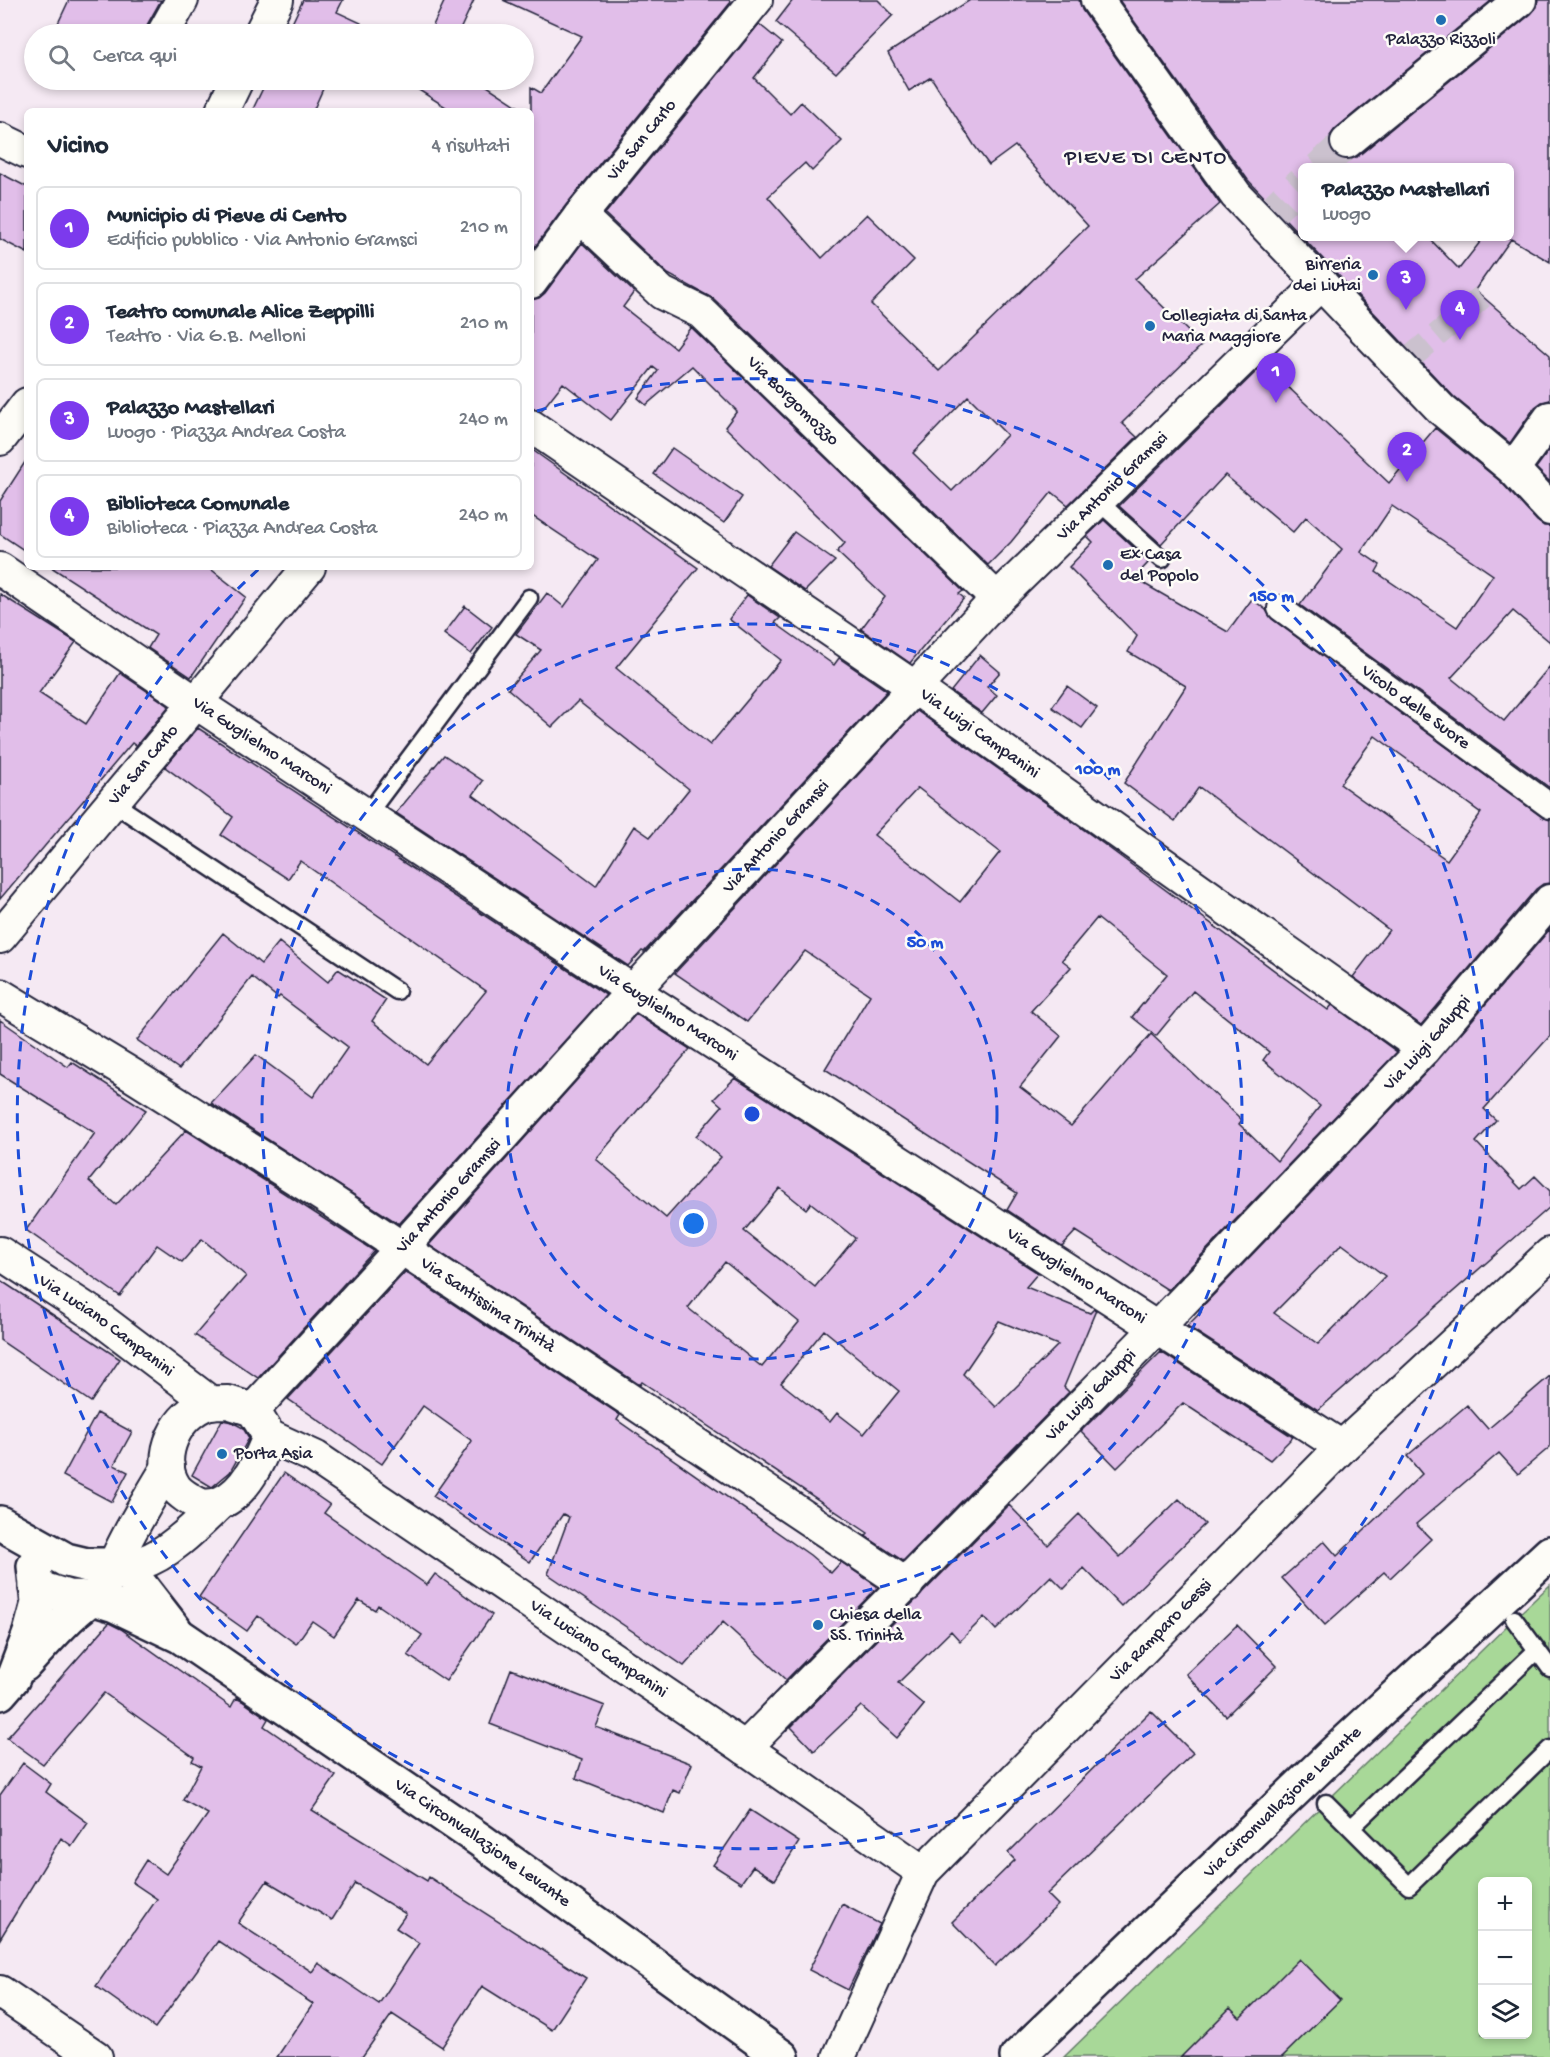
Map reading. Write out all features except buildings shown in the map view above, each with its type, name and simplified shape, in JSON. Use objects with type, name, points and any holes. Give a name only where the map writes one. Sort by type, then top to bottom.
[{"type":"main road","name":"Via Circonvallazione Levante","points":[[5,1526],[66,1560],[101,1565],[137,1581],[180,1636]]},
{"type":"main road","name":"Via Circonvallazione Levante","points":[[5,1526],[34,1566],[38,1603],[23,1654],[7,1685]]},
{"type":"main road","name":"Via Circonvallazione Levante","points":[[1017,2057],[1335,1751],[1550,1553]]},
{"type":"main road","points":[[36,1587],[58,1575],[101,1565]]},
{"type":"main road","name":"Via Circonvallazione Levante","points":[[36,1587],[68,1597],[92,1598],[115,1605],[180,1636],[480,1840],[782,2057]]},
{"type":"main road","points":[[7,1685],[58,1626],[92,1598]]},
{"type":"street","points":[[169,24],[182,0]]},
{"type":"street","points":[[265,24],[277,0]]},
{"type":"street","name":"Via San Carlo","points":[[534,278],[580,216],[756,0]]},
{"type":"street","points":[[1097,0],[1236,195],[1442,410],[1513,469],[1550,509]]},
{"type":"street","points":[[1347,142],[1520,0]]},
{"type":"street","points":[[223,108],[232,90]]},
{"type":"street","points":[[0,138],[24,150]]},
{"type":"street","name":"Via Borgomozzo","points":[[580,216],[662,293],[701,312],[997,599]]},
{"type":"street","name":"Via Antonio Gramsci","points":[[189,1532],[219,1504],[239,1490],[261,1459],[261,1423],[401,1249],[633,991],[997,599],[1321,283]]},
{"type":"street","points":[[0,440],[24,408]]},
{"type":"street","points":[[1513,469],[1550,418]]},
{"type":"street","name":"Via Luigi Campanini","points":[[534,428],[914,687],[1424,1048]]},
{"type":"street","name":"Via Guglielmo Marconi","points":[[0,569],[195,702],[633,991],[1158,1327],[1342,1448]]},
{"type":"street","name":"Via San Carlo","points":[[0,937],[306,570]]},
{"type":"street","name":"Vicolo delle Suore","points":[[1280,608],[1550,806]]},
{"type":"street","name":"Via Luigi Galuppi","points":[[745,1748],[1158,1327],[1424,1048],[1550,901]]},
{"type":"street","name":"Via Santissima Trinità","points":[[0,994],[320,1194],[907,1585]]},
{"type":"street","name":"Via Luciano Campanini","points":[[0,1253],[95,1316],[210,1403]]},
{"type":"street","name":"Via Ramparo Gessi","points":[[839,2057],[923,1872],[1342,1448],[1550,1254]]},
{"type":"street","points":[[219,1504],[202,1506],[175,1487],[168,1467],[168,1452],[174,1430],[193,1410],[210,1403],[228,1402],[261,1423]]},
{"type":"street","name":"Via Luciano Campanini","points":[[261,1423],[315,1457],[745,1748],[923,1872]]},
{"type":"street","points":[[101,1565],[129,1534],[168,1467]]},
{"type":"street","points":[[101,1565],[142,1563],[156,1557],[189,1532]]},
{"type":"street","points":[[158,1609],[158,1589],[163,1572],[189,1532]]},
{"type":"street","points":[[92,1598],[102,1590],[110,1578],[101,1565]]},
{"type":"street","points":[[0,1992],[96,2057]]},
{"type":"lane","points":[[1098,501],[1162,559]]},
{"type":"lane","points":[[367,815],[529,598]]},
{"type":"lane","points":[[112,802],[397,992]]},
{"type":"lane","points":[[1514,1619],[1550,1668]]},
{"type":"lane","points":[[1351,1828],[1537,1650]]},
{"type":"lane","points":[[1326,1803],[1409,1886],[1550,1749]]},
{"type":"green space","points":[[1550,1585],[1550,2057],[1064,2057],[1514,1619]]},
{"type":"tunnel","points":[[1324,163],[1347,142]]},
{"type":"tunnel","points":[[1262,221],[1298,186]]},
{"type":"tunnel","points":[[1409,359],[1490,290]]},
{"type":"place","name":"Palazzo Rizzoli","points":[[1441,20]]},
{"type":"place","name":"Birreria dei Liutai","points":[[1373,275]]},
{"type":"place","name":"Palazzo Mastellari","points":[[1406,310]]},
{"type":"place","name":"Collegiata di Santa Maria Maggiore","points":[[1150,326]]},
{"type":"place","name":"Biblioteca Comunale","points":[[1460,340]]},
{"type":"place","name":"Municipio di Pieve di Cento","points":[[1276,403]]},
{"type":"place","name":"Teatro comunale Alice Zeppilli","points":[[1407,482]]},
{"type":"place","name":"Ex Casa del Popolo","points":[[1108,565]]},
{"type":"place","name":"Porta Asia","points":[[222,1454]]},
{"type":"place","name":"Chiesa della SS. Trinità","points":[[818,1625]]},
{"type":"district","name":"PIEVE DI CENTO","points":[[1146,159]]}]
